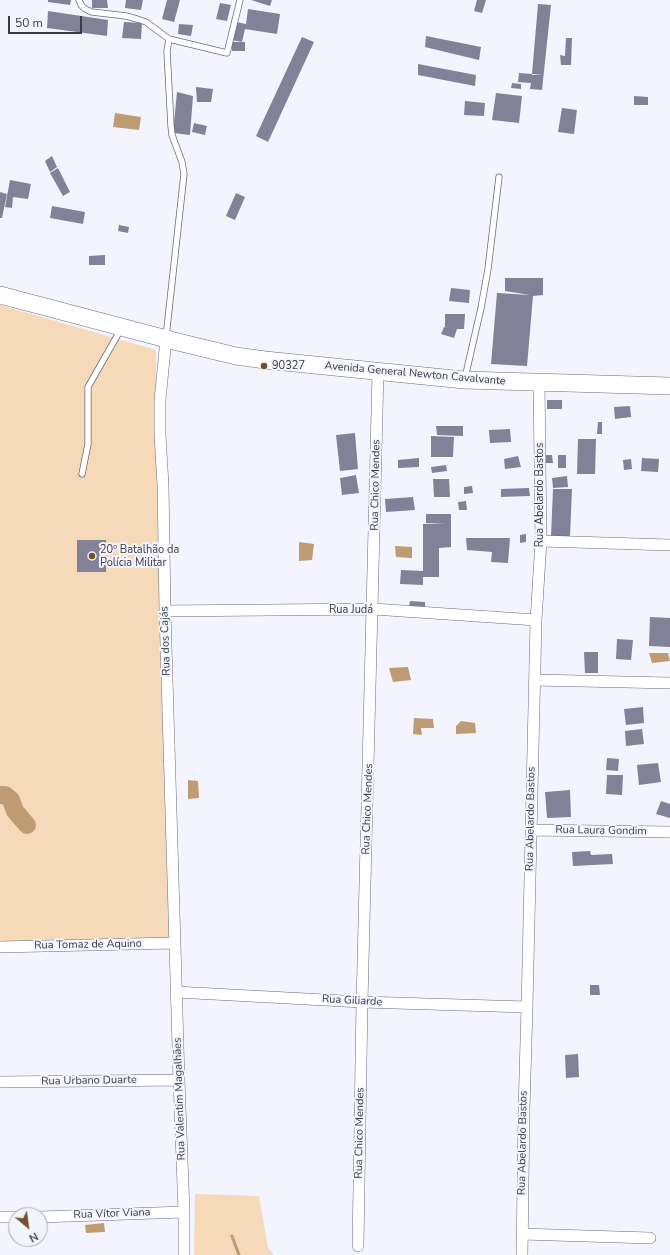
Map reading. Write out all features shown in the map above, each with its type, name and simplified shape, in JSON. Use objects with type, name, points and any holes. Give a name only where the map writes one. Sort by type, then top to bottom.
[{"type":"main road","name":"Avenida General Newton Cavalvante","points":[[0,295],[121,328],[251,358],[464,380],[670,386]]},
{"type":"street","name":"Rua dos Cajás","points":[[166,339],[160,400],[160,435],[163,485],[165,612],[175,943]]},
{"type":"street","name":"Rua Chico Mendes","points":[[358,1246],[362,1002],[378,372]]},
{"type":"street","name":"Rua Abelardo Bastos","points":[[522,1255],[536,620],[541,541],[539,383]]},
{"type":"street","points":[[541,541],[670,545]]},
{"type":"street","name":"Rua Judá","points":[[165,612],[373,609],[536,620]]},
{"type":"street","points":[[535,680],[670,683]]},
{"type":"street","name":"Rua Laura Gondim","points":[[531,830],[670,832]]},
{"type":"street","name":"Rua Tomaz de Aquino","points":[[0,947],[175,943]]},
{"type":"street","name":"Rua Valentim Magalhães","points":[[175,943],[184,1212],[184,1255]]},
{"type":"street","name":"Rua Giliarde","points":[[176,992],[362,1002],[527,1007]]},
{"type":"street","name":"Rua Urbano Duarte","points":[[0,1082],[179,1080]]},
{"type":"street","name":"Rua Vítor Viana","points":[[48,1217],[184,1212]]},
{"type":"street","points":[[522,1234],[650,1238]]},
{"type":"lane","points":[[79,0],[85,9],[92,12],[126,16],[146,22],[169,39],[227,53],[240,0]]},
{"type":"lane","points":[[166,339],[184,174],[182,162],[172,135],[171,126],[167,63],[169,39]]},
{"type":"lane","points":[[464,380],[476,336],[484,293],[499,178]]},
{"type":"lane","points":[[82,474],[88,444],[88,387],[121,328]]},
{"type":"shaded area","points":[[115,113],[141,117],[139,130],[113,127]]},
{"type":"shaded area","points":[[0,305],[156,350],[160,620],[171,938],[0,942]]},
{"type":"shaded area","points":[[299,542],[314,544],[312,560],[299,561]]},
{"type":"shaded area","points":[[395,546],[412,547],[412,558],[396,557]]},
{"type":"shaded area","points":[[649,653],[668,653],[670,661],[652,663]]},
{"type":"shaded area","points":[[408,667],[411,680],[393,682],[389,668]]},
{"type":"shaded area","points":[[414,718],[433,719],[434,728],[421,728],[422,735],[413,734]]},
{"type":"shaded area","points":[[461,721],[475,723],[476,733],[456,734],[456,726]]},
{"type":"shaded area","points":[[188,780],[198,781],[199,798],[188,799]]},
{"type":"shaded area","points":[[195,1194],[259,1196],[268,1248],[274,1255],[194,1255]]},
{"type":"shaded area","points":[[104,1223],[105,1232],[86,1233],[85,1225]]},
{"type":"building","points":[[48,0],[71,0],[70,5],[48,2]]},
{"type":"building","points":[[92,0],[107,0],[108,8],[92,8]]},
{"type":"building","points":[[126,0],[143,0],[141,10],[125,8]]},
{"type":"building","points":[[167,0],[180,0],[174,22],[162,19]]},
{"type":"building","points":[[251,0],[272,0],[270,6]]},
{"type":"building","points":[[477,0],[486,0],[482,13],[474,11]]},
{"type":"building","points":[[220,3],[231,5],[227,21],[216,19]]},
{"type":"building","points":[[538,4],[551,5],[542,90],[530,89],[531,83],[518,82],[519,73],[532,74]]},
{"type":"building","points":[[248,9],[280,14],[277,34],[245,29],[242,42],[232,40],[236,22],[246,24]]},
{"type":"building","points":[[48,11],[108,20],[107,36],[47,28]]},
{"type":"building","points":[[124,22],[142,23],[141,39],[122,38]]},
{"type":"building","points":[[179,24],[193,25],[191,36],[178,34]]},
{"type":"building","points":[[426,36],[481,47],[479,60],[425,47]]},
{"type":"building","points":[[302,37],[314,42],[268,142],[256,136]]},
{"type":"building","points":[[566,38],[572,38],[571,65],[561,65],[560,55],[565,56]]},
{"type":"building","points":[[232,42],[245,42],[245,51],[232,51]]},
{"type":"building","points":[[418,64],[476,75],[475,86],[418,75]]},
{"type":"building","points":[[512,83],[521,84],[521,89],[511,88]]},
{"type":"building","points":[[196,87],[213,89],[211,102],[197,102]]},
{"type":"building","points":[[177,92],[193,96],[190,135],[173,133]]},
{"type":"building","points":[[496,93],[522,96],[519,123],[492,120]]},
{"type":"building","points":[[634,96],[648,97],[648,105],[634,105]]},
{"type":"building","points":[[465,101],[485,103],[484,116],[464,115]]},
{"type":"building","points":[[562,108],[577,110],[574,134],[558,132]]},
{"type":"building","points":[[194,123],[207,126],[205,135],[192,132]]},
{"type":"building","points":[[52,156],[57,167],[50,172],[45,161]]},
{"type":"building","points":[[58,168],[70,192],[63,196],[50,173]]},
{"type":"building","points":[[10,180],[31,184],[28,199],[13,197],[12,208],[5,207]]},
{"type":"building","points":[[0,192],[7,194],[2,218],[0,218]]},
{"type":"building","points":[[236,193],[245,197],[235,220],[226,216]]},
{"type":"building","points":[[52,206],[85,212],[83,224],[50,218]]},
{"type":"building","points":[[119,225],[129,227],[128,233],[118,231]]},
{"type":"building","points":[[105,255],[105,265],[89,265],[89,256]]},
{"type":"building","points":[[505,278],[543,278],[543,295],[533,296],[527,366],[491,364],[497,293],[530,295],[505,291]]},
{"type":"building","points":[[451,288],[470,290],[469,303],[449,301]]},
{"type":"building","points":[[445,314],[465,314],[464,329],[457,329],[454,338],[441,334],[444,327],[452,328],[445,327]]},
{"type":"building","points":[[547,400],[562,400],[562,409],[547,409]]},
{"type":"building","points":[[630,406],[631,417],[615,419],[614,407]]},
{"type":"building","points":[[598,422],[602,422],[602,434],[597,434]]},
{"type":"building","points":[[436,426],[463,426],[463,436],[437,435]]},
{"type":"building","points":[[510,429],[511,442],[490,443],[489,430]]},
{"type":"building","points":[[355,433],[358,469],[340,471],[336,435]]},
{"type":"building","points":[[431,436],[454,437],[453,457],[431,457]]},
{"type":"building","points":[[578,439],[596,439],[595,474],[577,474]]},
{"type":"building","points":[[545,455],[552,455],[553,463],[545,463]]},
{"type":"building","points":[[558,455],[566,455],[566,468],[558,468]]},
{"type":"building","points":[[518,456],[521,467],[505,469],[504,459]]},
{"type":"building","points":[[419,458],[419,467],[398,468],[398,460]]},
{"type":"building","points":[[642,458],[659,459],[658,472],[641,471]]},
{"type":"building","points":[[631,459],[632,469],[624,470],[623,460]]},
{"type":"building","points":[[446,465],[447,471],[432,473],[431,467]]},
{"type":"building","points":[[356,475],[359,493],[342,495],[340,478]]},
{"type":"building","points":[[567,476],[568,487],[553,488],[552,478]]},
{"type":"building","points":[[433,479],[449,479],[450,497],[434,497]]},
{"type":"building","points":[[472,486],[473,493],[464,494],[464,487]]},
{"type":"building","points":[[529,488],[530,496],[501,497],[501,489]]},
{"type":"building","points":[[553,489],[572,489],[570,537],[551,536]]},
{"type":"building","points":[[413,497],[415,510],[386,512],[385,499]]},
{"type":"building","points":[[466,501],[467,510],[459,510],[458,502]]},
{"type":"building","points":[[426,514],[451,514],[451,547],[439,548],[439,577],[423,577],[423,585],[400,584],[401,570],[423,571],[423,524],[445,524],[426,523]]},
{"type":"building","points":[[526,534],[526,542],[520,543],[520,535]]},
{"type":"building","points":[[466,538],[510,538],[508,563],[491,562],[492,552],[467,550]]},
{"type":"building","name":"20º Batalhão da Polícia Militar","points":[[77,540],[106,540],[106,572],[77,572]]},
{"type":"building","points":[[410,601],[425,602],[425,608],[409,607]]},
{"type":"building","points":[[650,617],[670,618],[670,647],[649,646]]},
{"type":"building","points":[[617,639],[633,640],[631,660],[616,659]]},
{"type":"building","points":[[584,652],[598,652],[598,673],[585,673]]},
{"type":"building","points":[[643,707],[644,723],[626,725],[624,709]]},
{"type":"building","points":[[642,729],[644,744],[626,746],[625,731]]},
{"type":"building","points":[[607,758],[619,759],[618,771],[606,770]]},
{"type":"building","points":[[658,763],[661,782],[639,785],[637,765]]},
{"type":"building","points":[[607,775],[623,775],[622,795],[606,794]]},
{"type":"building","points":[[570,790],[571,817],[547,818],[545,792]]},
{"type":"building","points":[[661,801],[670,804],[670,818],[656,814]]},
{"type":"building","points":[[590,851],[591,855],[612,854],[613,864],[573,866],[572,852]]},
{"type":"building","points":[[590,985],[599,985],[600,995],[590,995]]},
{"type":"building","points":[[578,1054],[579,1077],[566,1078],[565,1055]]},
{"type":"waterway","points":[[0,795],[5,795],[11,800],[15,811],[27,825]]},
{"type":"waterway","points":[[232,1236],[239,1255]]},
{"type":"place","name":"90327","points":[[264,366]]},
{"type":"place","name":"20º Batalhão da Polícia Militar","points":[[92,556]]}]
